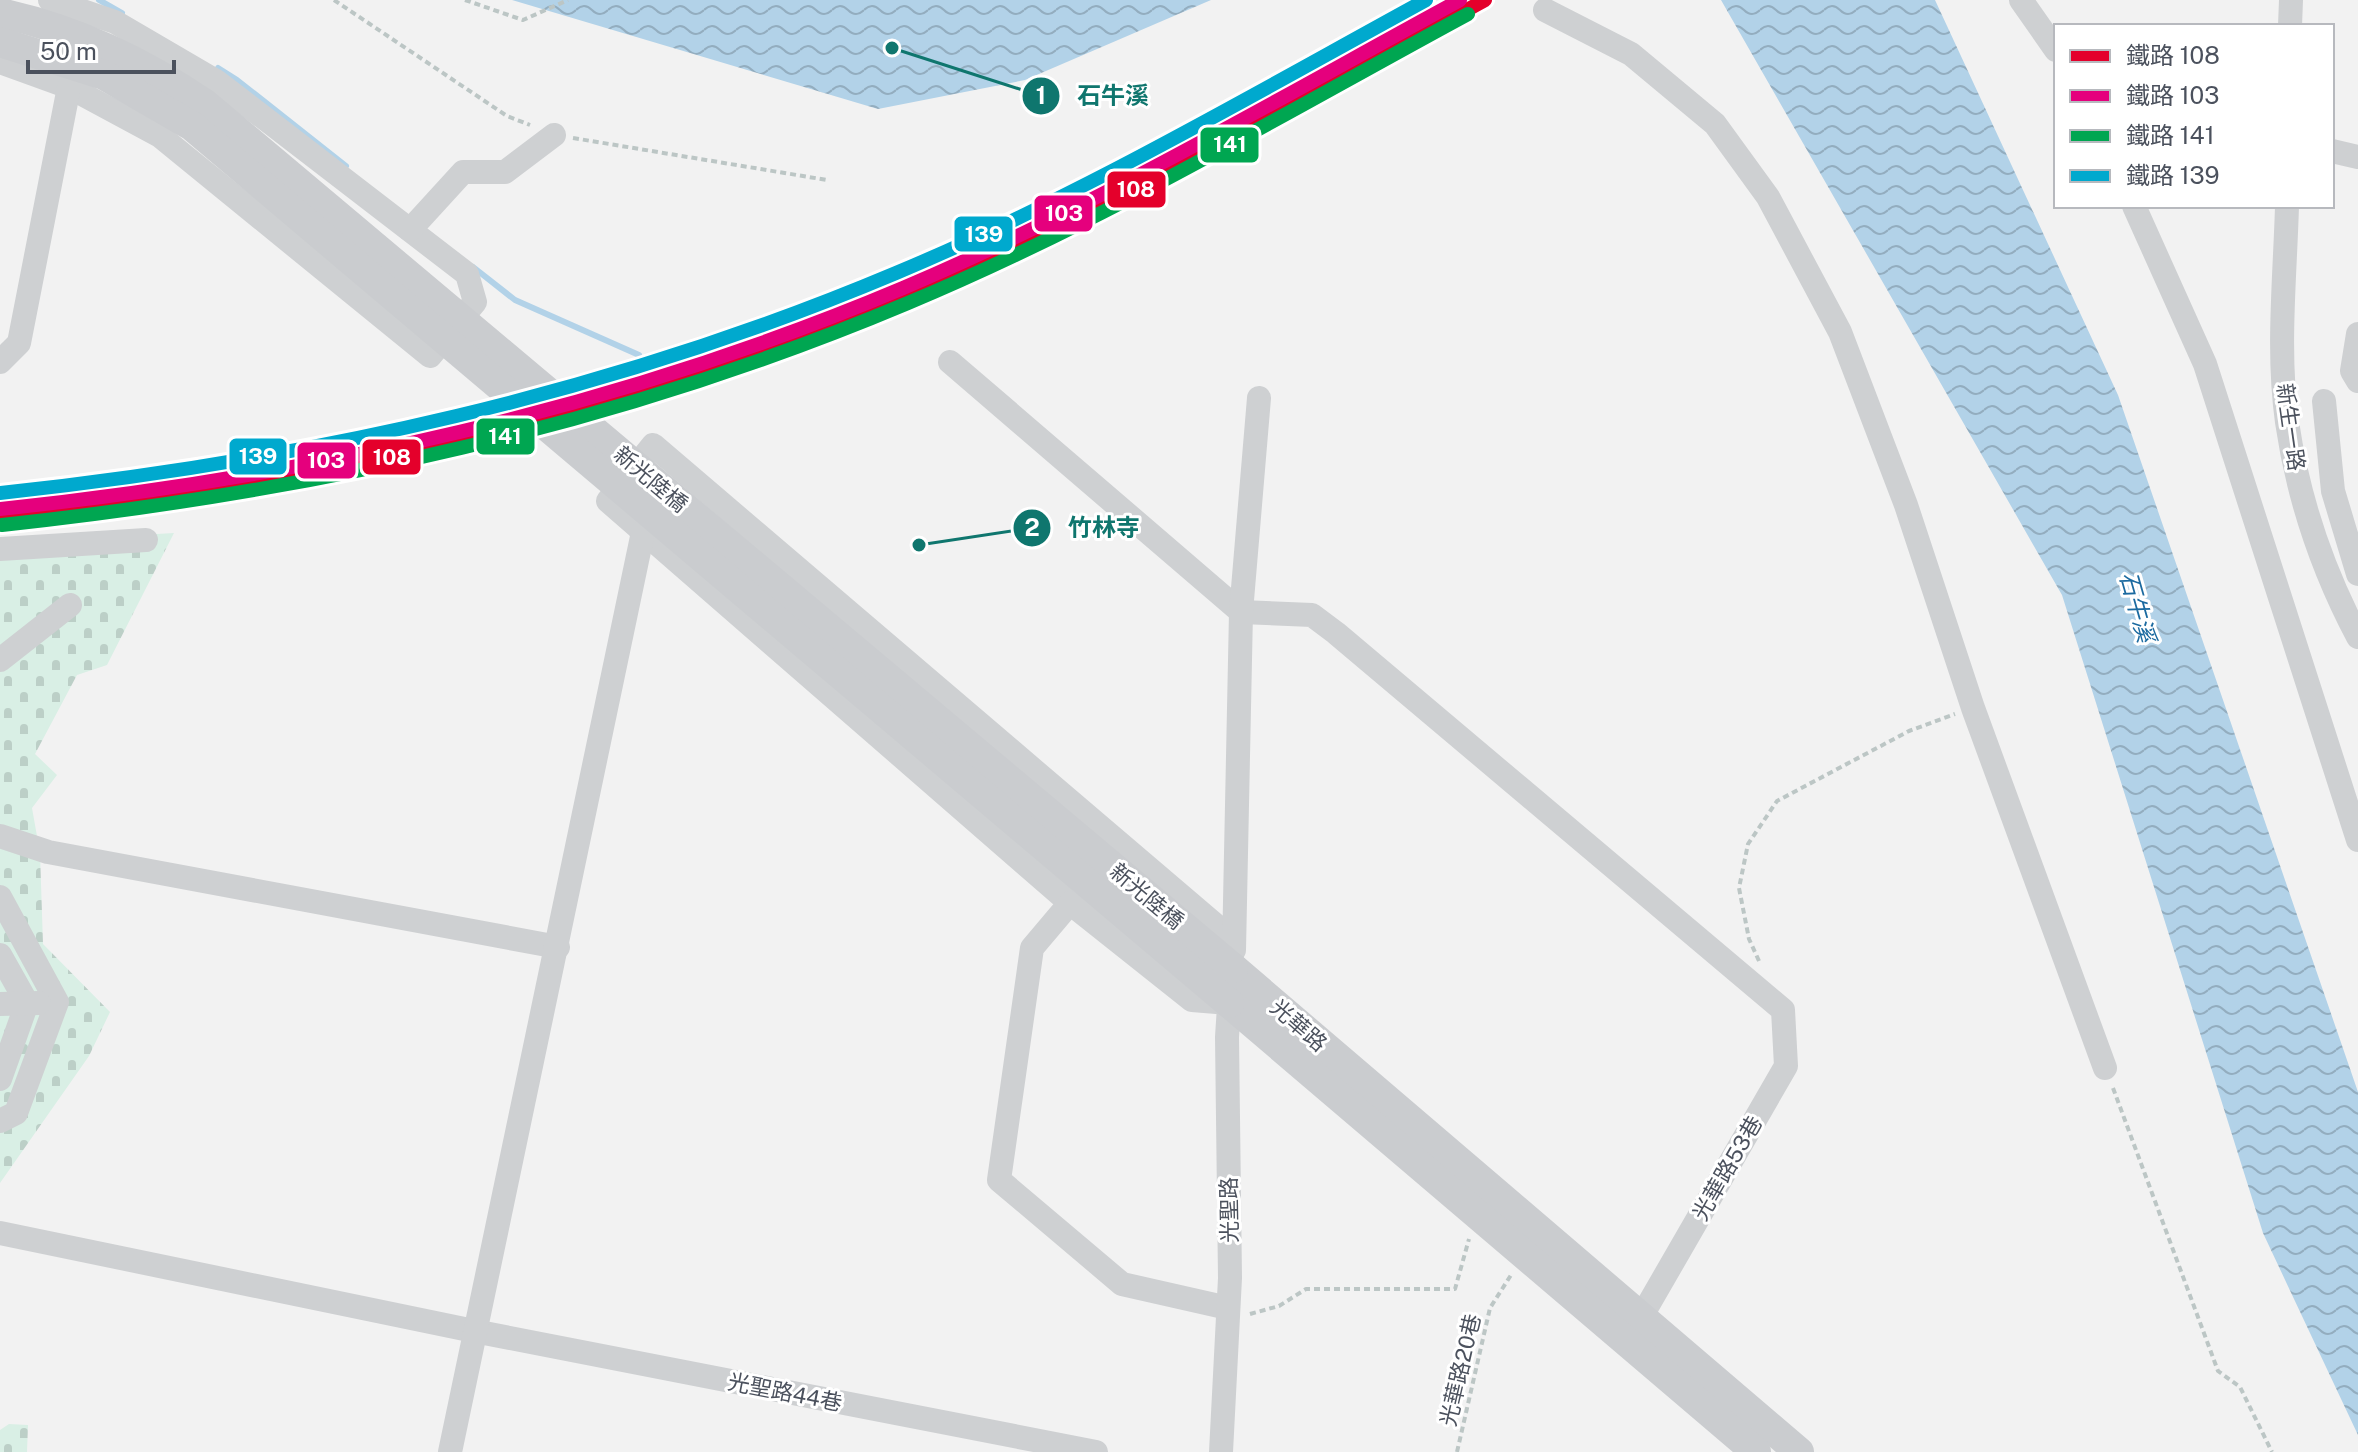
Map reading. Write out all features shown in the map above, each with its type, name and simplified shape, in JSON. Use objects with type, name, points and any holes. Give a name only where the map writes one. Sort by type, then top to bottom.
[{"type":"main road","name":"新光陸橋","points":[[0,13],[54,27],[111,50],[205,104],[1234,955]]},
{"type":"main road","name":"新光陸橋","points":[[0,42],[104,75],[192,126],[1229,1003]]},
{"type":"main road","name":"光華路","points":[[1234,955],[1579,1283],[1776,1448]]},
{"type":"main road","name":"光華路","points":[[1229,1003],[1524,1256],[1579,1283],[1640,1319],[1776,1448]]},
{"type":"street","points":[[0,62],[69,87],[160,136],[430,356],[475,302],[467,274],[216,81],[115,22],[50,0]]},
{"type":"street","points":[[2021,0],[2054,47]]},
{"type":"street","points":[[2290,24],[2291,0]]},
{"type":"street","points":[[1545,10],[1631,54],[1715,124],[1768,197],[1840,332],[1906,505],[1973,708],[2105,1068]]},
{"type":"street","points":[[0,362],[19,343],[69,87]]},
{"type":"street","points":[[410,230],[463,172],[505,172],[554,135]]},
{"type":"street","points":[[2334,151],[2358,157]]},
{"type":"street","points":[[2135,208],[2205,364],[2358,840]]},
{"type":"street","name":"新生一路","points":[[2287,208],[2284,367],[2287,420],[2313,535],[2358,637]]},
{"type":"street","points":[[2358,334],[2352,371],[2358,381]]},
{"type":"street","points":[[950,362],[1241,612]]},
{"type":"street","points":[[1234,955],[1241,612],[1259,398]]},
{"type":"street","points":[[2324,401],[2333,491],[2352,542],[2358,574]]},
{"type":"street","points":[[1229,1003],[1192,1000],[1070,903],[608,501],[653,445],[1234,955]]},
{"type":"street","points":[[450,1452],[643,532]]},
{"type":"street","points":[[0,549],[146,540]]},
{"type":"street","points":[[0,660],[70,605]]},
{"type":"street","name":"光華路53巷","points":[[1241,612],[1312,615],[1783,1010],[1786,1066],[1640,1319]]},
{"type":"street","points":[[0,836],[48,852],[558,947]]},
{"type":"street","points":[[0,897],[57,1002]]},
{"type":"street","points":[[1070,903],[1032,948],[999,1180],[1122,1284],[1228,1314]]},
{"type":"street","points":[[0,955],[27,1003],[0,1079]]},
{"type":"street","name":"光聖路","points":[[1221,1452],[1228,1314],[1229,1003],[1234,955]]},
{"type":"street","points":[[0,1004],[57,1002]]},
{"type":"street","points":[[5,1112],[57,1002]]},
{"type":"street","name":"光聖路44巷","points":[[0,1233],[474,1331],[1096,1452]]},
{"type":"path","points":[[334,0],[507,116],[554,135],[827,180]]},
{"type":"path","points":[[465,0],[523,20],[568,0]]},
{"type":"path","points":[[1763,967],[1749,939],[1739,888],[1748,844],[1777,801],[1909,731],[1973,708]]},
{"type":"path","points":[[2105,1068],[2218,1371],[2240,1387],[2272,1452]]},
{"type":"path","points":[[1228,1314],[1279,1306],[1306,1289],[1455,1289],[1475,1214]]},
{"type":"path","name":"光華路20巷","points":[[1457,1452],[1490,1308],[1524,1256]]},
{"type":"green space","points":[[174,533],[107,665],[77,675],[35,754],[57,775],[32,808],[40,853],[43,944],[110,1012],[89,1056],[0,1183],[0,543]]},
{"type":"green space","points":[[9,1424],[28,1425],[27,1452],[0,1452],[0,1430]]},
{"type":"water","points":[[512,0],[1211,0],[1025,80],[878,109]]},
{"type":"water","points":[[1721,0],[1935,0],[2118,395],[2358,1092],[2358,1435],[2263,1233],[2062,595]]},
{"type":"waterway","points":[[99,0],[122,13]]},
{"type":"waterway","points":[[218,68],[346,166]]},
{"type":"waterway","points":[[473,267],[515,300],[639,355]]},
{"type":"rail line","name":"139","points":[[0,493],[230,462],[456,416],[678,354],[788,316],[964,243],[1099,178],[1426,0]]},
{"type":"rail line","name":"103","points":[[0,509],[232,478],[460,432],[572,403],[794,331],[903,288],[1046,222],[1185,151],[1460,0]]},
{"type":"rail line","name":"108","points":[[0,520],[122,505],[361,464],[596,406],[711,370],[826,329],[1010,252],[1216,148],[1485,0]]},
{"type":"rail line","name":"141","points":[[2,525],[119,511],[350,472],[576,418],[687,385],[908,303],[1051,238],[1191,166],[1468,14]]},
{"type":"place","name":"石牛溪","points":[[892,48]]},
{"type":"place","name":"竹林寺","points":[[919,545]]}]
